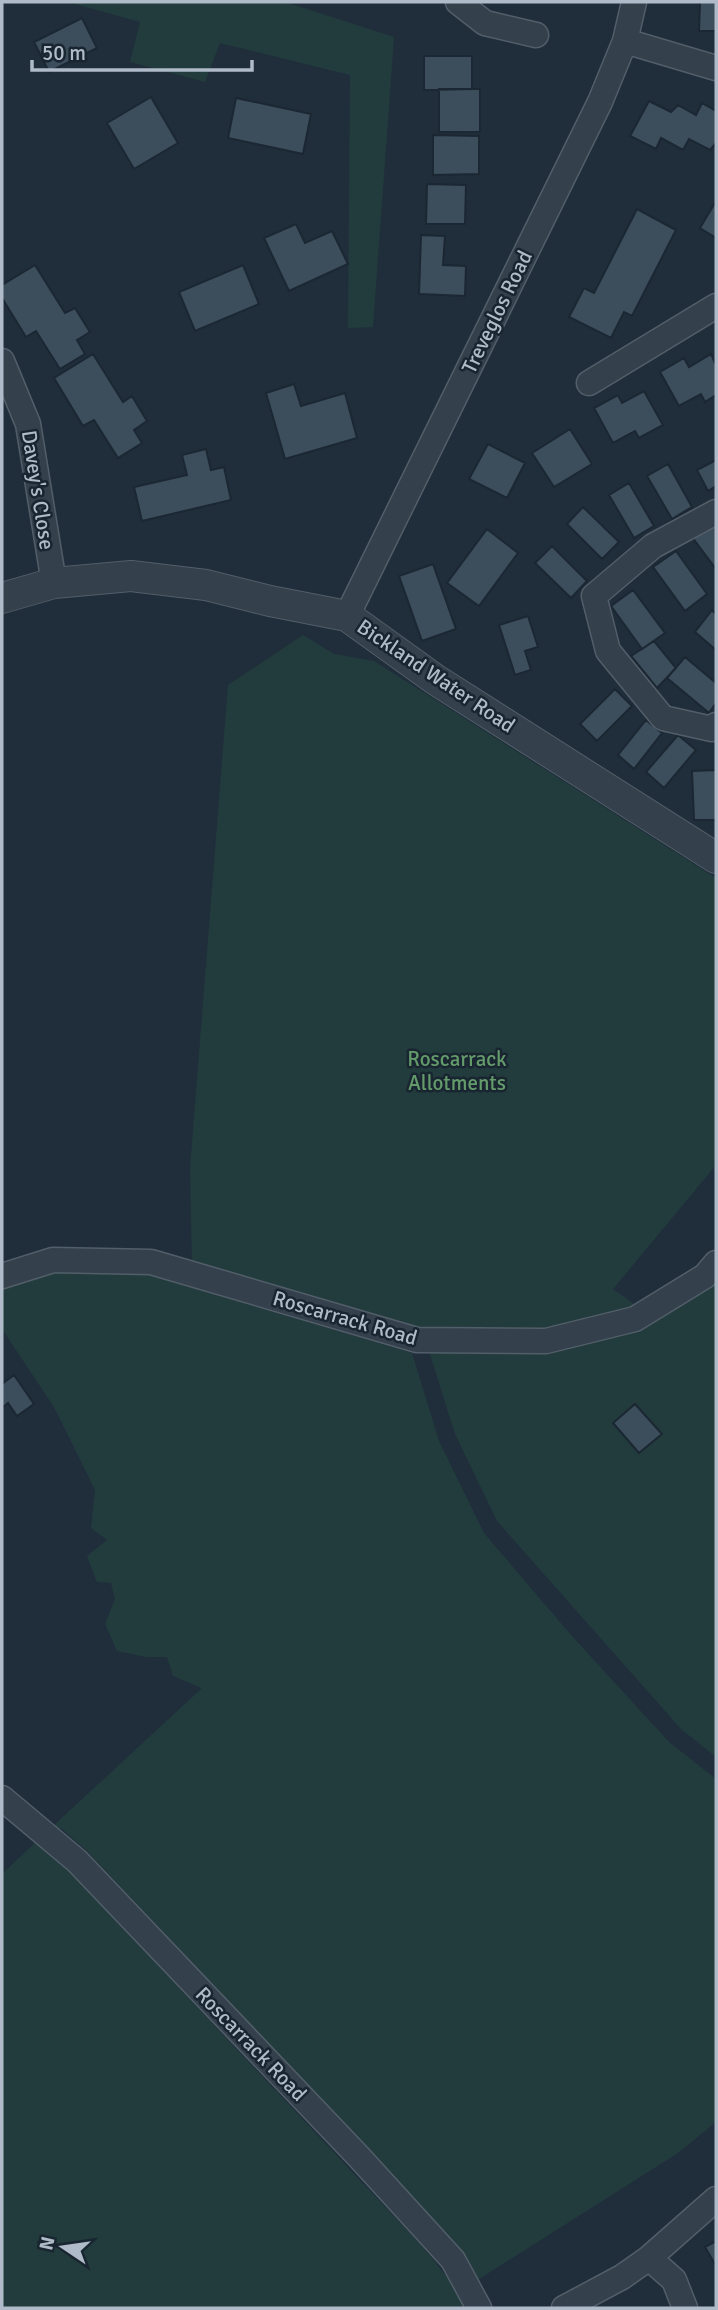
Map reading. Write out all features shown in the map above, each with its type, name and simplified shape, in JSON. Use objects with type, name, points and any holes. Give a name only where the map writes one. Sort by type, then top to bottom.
[{"type":"street","points":[[458,2],[485,23],[536,35]]},
{"type":"street","name":"Treveglos Road","points":[[347,616],[600,102],[625,41],[634,2]]},
{"type":"street","points":[[625,41],[716,68]]},
{"type":"street","points":[[589,383],[716,306]]},
{"type":"street","name":"Davey's Close","points":[[2,361],[28,424],[54,583]]},
{"type":"street","points":[[716,512],[653,546],[594,596],[608,652],[663,718],[712,729],[716,725]]},
{"type":"street","name":"Bickland Water Road","points":[[2,598],[54,583],[131,576],[206,584],[270,601],[347,616],[436,680],[716,858]]},
{"type":"street","name":"Roscarrack Road","points":[[2,1276],[53,1260],[150,1262],[417,1340],[546,1342],[635,1319],[705,1276],[716,1263]]},
{"type":"street","name":"Roscarrack Road","points":[[2,1798],[78,1861],[359,2157],[453,2260],[480,2308]]},
{"type":"street","points":[[564,2308],[622,2277],[649,2258],[716,2199]]},
{"type":"street","points":[[649,2258],[674,2280],[685,2308]]},
{"type":"green space","points":[[68,2],[285,2],[394,37],[373,327],[348,328],[350,75],[220,43],[205,82],[130,62],[140,22]]},
{"type":"green space","name":"Roscarrack Allotments","points":[[303,635],[334,654],[374,661],[716,878],[716,1165],[613,1289],[640,1308],[547,1330],[417,1329],[192,1265],[190,1168],[228,685]]},
{"type":"green space","points":[[57,1267],[60,1272],[149,1275],[412,1353],[439,1441],[484,1533],[571,1635],[669,1742],[716,1779],[716,2122],[678,2153],[479,2279],[462,2252],[369,2150],[85,1849],[62,1829],[52,1827],[202,1688],[173,1676],[167,1657],[146,1657],[117,1651],[105,1624],[115,1599],[111,1583],[97,1582],[87,1556],[107,1540],[91,1528],[95,1490],[54,1407],[2,1329],[2,1285]]},
{"type":"green space","points":[[716,1282],[716,1757],[681,1729],[497,1521],[455,1434],[428,1348],[638,1327]]},
{"type":"green space","points":[[39,1839],[43,1848],[67,1869],[421,2245],[456,2288],[467,2308],[2,2308],[2,1874]]},
{"type":"building","points":[[700,2],[716,2],[716,31],[699,31]]},
{"type":"building","points":[[82,18],[97,48],[49,72],[34,42]]},
{"type":"building","points":[[424,56],[472,56],[472,89],[424,90]]},
{"type":"building","points":[[439,89],[480,89],[480,132],[439,132]]},
{"type":"building","points":[[151,97],[178,143],[134,169],[107,123]]},
{"type":"building","points":[[236,98],[311,114],[303,154],[228,138]]},
{"type":"building","points":[[649,101],[671,112],[678,105],[696,115],[702,103],[716,111],[716,143],[710,150],[689,139],[683,150],[661,138],[656,149],[630,136]]},
{"type":"building","points":[[433,135],[479,136],[479,174],[433,175]]},
{"type":"building","points":[[427,184],[466,185],[465,224],[426,224]]},
{"type":"building","points":[[716,201],[716,238],[700,228]]},
{"type":"building","points":[[637,209],[676,230],[632,316],[624,312],[611,338],[569,317],[584,288],[594,293]]},
{"type":"building","points":[[296,224],[305,243],[332,231],[348,264],[289,291],[264,238]]},
{"type":"building","points":[[421,235],[445,236],[443,265],[466,266],[465,296],[419,294]]},
{"type":"building","points":[[35,265],[65,313],[75,308],[90,332],[77,340],[85,354],[60,369],[36,331],[26,337],[2,298],[2,285]]},
{"type":"building","points":[[243,265],[259,304],[195,331],[179,292]]},
{"type":"building","points":[[93,354],[123,402],[132,396],[147,421],[134,430],[142,443],[118,458],[94,420],[83,426],[54,378]]},
{"type":"building","points":[[711,354],[716,365],[716,395],[705,402],[701,394],[679,406],[660,372],[684,358],[689,367]]},
{"type":"building","points":[[294,384],[301,406],[345,393],[357,438],[285,459],[266,393]]},
{"type":"building","points":[[644,391],[663,425],[639,438],[635,431],[613,443],[594,408],[618,395],[622,403]]},
{"type":"building","points":[[570,429],[592,464],[554,487],[532,453]]},
{"type":"building","points":[[488,444],[525,463],[507,498],[469,479]]},
{"type":"building","points":[[206,449],[211,470],[224,467],[231,500],[142,521],[134,487],[187,475],[182,455]]},
{"type":"building","points":[[716,460],[716,486],[708,491],[697,470]]},
{"type":"building","points":[[668,464],[692,507],[672,519],[647,476]]},
{"type":"building","points":[[629,483],[654,526],[634,538],[609,495]]},
{"type":"building","points":[[583,507],[619,542],[602,559],[567,524]]},
{"type":"building","points":[[716,522],[716,569],[692,537]]},
{"type":"building","points":[[487,529],[518,553],[479,606],[447,583]]},
{"type":"building","points":[[552,546],[587,581],[571,598],[535,563]]},
{"type":"building","points":[[676,551],[707,594],[685,611],[653,567]]},
{"type":"building","points":[[433,564],[456,629],[422,641],[399,576]]},
{"type":"building","points":[[633,590],[665,633],[642,649],[611,606]]},
{"type":"building","points":[[712,610],[716,614],[716,650],[695,632]]},
{"type":"building","points":[[528,616],[538,647],[525,651],[531,670],[515,675],[499,625]]},
{"type":"building","points":[[654,641],[676,668],[657,688],[631,656]]},
{"type":"building","points":[[685,657],[716,683],[716,703],[709,713],[667,678]]},
{"type":"building","points":[[615,689],[632,706],[597,741],[580,724]]},
{"type":"building","points":[[646,720],[662,733],[634,769],[618,755]]},
{"type":"building","points":[[678,735],[696,750],[664,788],[646,772]]},
{"type":"building","points":[[716,770],[716,820],[694,820],[692,771]]},
{"type":"building","points":[[14,1375],[34,1404],[17,1416],[8,1403],[2,1408],[2,1384]]},
{"type":"building","points":[[635,1404],[662,1434],[639,1453],[613,1423]]},
{"type":"building","points":[[716,2241],[716,2266],[705,2247]]}]
